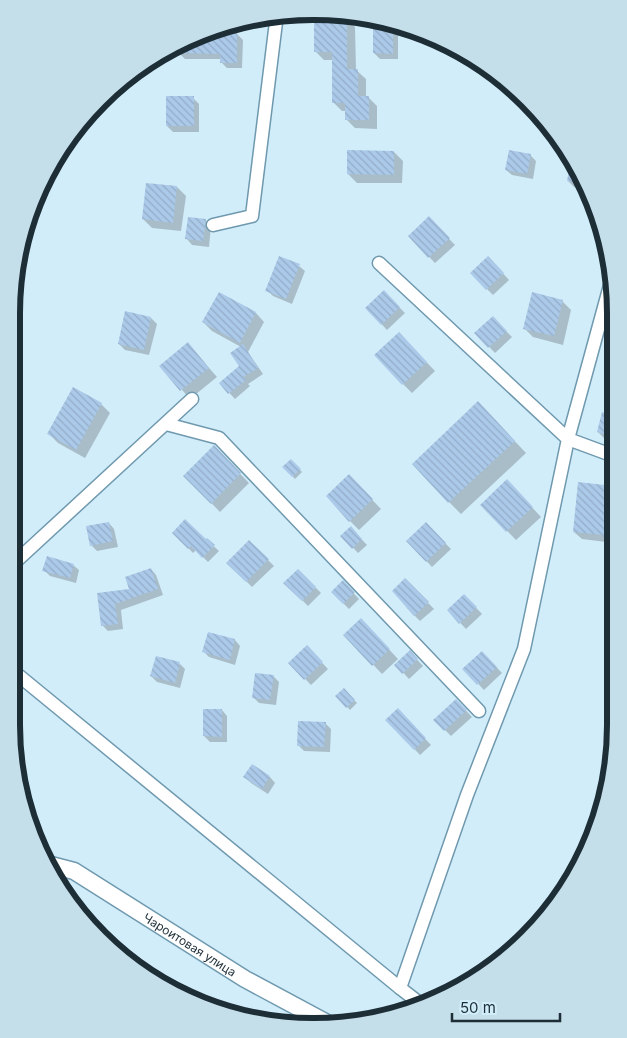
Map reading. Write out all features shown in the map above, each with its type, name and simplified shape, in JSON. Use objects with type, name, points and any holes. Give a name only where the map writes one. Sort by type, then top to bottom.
[{"type":"street","points":[[213,225],[252,216],[276,23]]},
{"type":"street","points":[[379,263],[568,439],[607,453]]},
{"type":"street","points":[[400,988],[467,795],[524,649],[568,439],[606,299]]},
{"type":"street","points":[[20,558],[192,399]]},
{"type":"street","points":[[166,424],[220,438],[479,711]]},
{"type":"street","points":[[20,677],[415,1000]]},
{"type":"street","name":"Чароитовая улица","points":[[57,867],[74,871],[245,979],[317,1018]]},
{"type":"building","points":[[314,20],[347,22],[347,69],[358,69],[358,96],[369,96],[369,120],[345,120],[345,103],[332,103],[332,52],[314,52]]},
{"type":"building","points":[[373,28],[393,31],[393,54],[373,53]]},
{"type":"building","points":[[230,33],[237,33],[237,63],[220,63],[220,54],[178,53],[201,42]]},
{"type":"building","points":[[166,96],[194,96],[194,126],[166,126]]},
{"type":"building","points":[[347,150],[394,151],[394,175],[347,174]]},
{"type":"building","points":[[509,150],[531,154],[527,174],[505,170]]},
{"type":"building","points":[[569,169],[577,183],[567,181]]},
{"type":"building","points":[[146,183],[177,186],[173,223],[142,219]]},
{"type":"building","points":[[429,216],[450,238],[428,258],[408,236]]},
{"type":"building","points":[[188,217],[206,219],[203,241],[185,239]]},
{"type":"building","points":[[279,256],[300,264],[286,299],[265,291]]},
{"type":"building","points":[[488,256],[504,273],[486,290],[470,273]]},
{"type":"building","points":[[384,290],[400,307],[381,325],[365,308]]},
{"type":"building","points":[[219,292],[256,312],[240,343],[202,322]]},
{"type":"building","points":[[532,292],[563,300],[554,336],[523,329]]},
{"type":"building","points":[[125,311],[151,317],[144,350],[118,344]]},
{"type":"building","points":[[493,316],[507,331],[488,348],[474,333]]},
{"type":"building","points":[[399,332],[427,362],[402,385],[374,355]]},
{"type":"building","points":[[188,342],[209,368],[180,391],[159,366]]},
{"type":"building","points":[[243,344],[258,368],[243,377],[246,380],[228,394],[219,383],[239,366],[230,353]]},
{"type":"building","points":[[73,387],[102,403],[76,450],[47,434]]},
{"type":"building","points":[[478,401],[515,441],[448,503],[412,464]]},
{"type":"building","points":[[602,412],[607,413],[607,435],[597,432]]},
{"type":"building","points":[[214,445],[241,473],[211,504],[183,476]]},
{"type":"building","points":[[291,459],[301,469],[292,477],[282,467]]},
{"type":"building","points":[[349,474],[373,499],[349,522],[326,496]]},
{"type":"building","points":[[507,479],[533,507],[506,532],[480,505]]},
{"type":"building","points":[[578,482],[607,485],[607,537],[603,537],[603,535],[573,532]]},
{"type":"building","points":[[185,519],[215,545],[202,558],[191,546],[188,549],[172,533]]},
{"type":"building","points":[[109,522],[113,541],[90,546],[86,526]]},
{"type":"building","points":[[426,522],[446,543],[426,562],[406,541]]},
{"type":"building","points":[[351,526],[362,539],[352,549],[340,536]]},
{"type":"building","points":[[249,540],[269,559],[246,582],[226,563]]},
{"type":"building","points":[[47,556],[74,564],[70,578],[42,571]]},
{"type":"building","points":[[151,568],[158,589],[115,604],[118,624],[101,626],[97,593],[129,589],[125,577]]},
{"type":"building","points":[[298,569],[316,587],[302,601],[283,583]]},
{"type":"building","points":[[405,578],[429,602],[414,616],[392,591]]},
{"type":"building","points":[[343,580],[355,592],[343,604],[331,592]]},
{"type":"building","points":[[464,594],[477,607],[459,624],[447,610]]},
{"type":"building","points":[[361,618],[390,649],[372,666],[343,635]]},
{"type":"building","points":[[208,632],[235,639],[230,660],[202,652]]},
{"type":"building","points":[[307,645],[323,662],[304,680],[288,663]]},
{"type":"building","points":[[410,650],[418,659],[402,674],[394,665]]},
{"type":"building","points":[[482,651],[497,667],[477,685],[462,669]]},
{"type":"building","points":[[156,656],[180,662],[175,683],[150,676]]},
{"type":"building","points":[[255,673],[274,675],[270,700],[252,698]]},
{"type":"building","points":[[344,688],[355,700],[346,708],[335,696]]},
{"type":"building","points":[[456,699],[467,710],[444,731],[433,720]]},
{"type":"building","points":[[398,708],[426,738],[414,750],[385,720]]},
{"type":"building","points":[[203,709],[222,709],[222,737],[203,736]]},
{"type":"building","points":[[298,721],[326,722],[324,747],[297,746]]},
{"type":"building","points":[[252,764],[270,776],[262,789],[243,777]]}]
